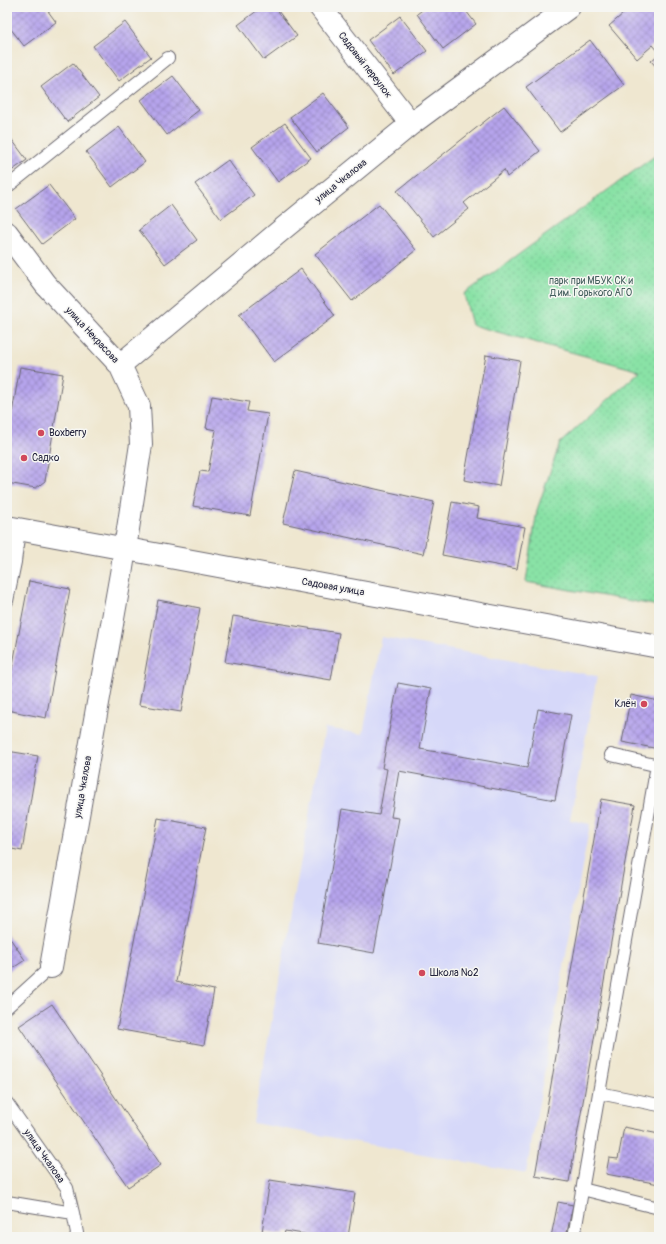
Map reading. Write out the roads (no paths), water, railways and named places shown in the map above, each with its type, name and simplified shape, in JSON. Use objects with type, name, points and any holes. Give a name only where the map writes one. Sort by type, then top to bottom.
[{"type":"street","name":"Садовый переулок","points":[[320,7],[411,124]]},
{"type":"street","name":"улица Чкалова","points":[[120,365],[411,124],[569,7]]},
{"type":"street","name":"улица Некрасова","points":[[7,233],[45,284],[120,365],[139,406],[141,444],[124,548]]},
{"type":"street","name":"Садовая улица","points":[[13,528],[659,647]]},
{"type":"street","name":"улица Чкалова","points":[[51,967],[122,568],[124,548]]},
{"type":"lane","points":[[7,187],[168,58]]},
{"type":"lane","points":[[7,601],[15,562],[13,528]]},
{"type":"lane","points":[[574,1237],[658,766],[611,755]]},
{"type":"lane","name":"улица Чкалова","points":[[7,1007],[51,967]]},
{"type":"lane","points":[[599,1093],[659,1105]]},
{"type":"lane","name":"улица Чкалова","points":[[7,1103],[67,1188],[77,1233],[76,1237]]},
{"type":"lane","points":[[582,1189],[659,1208]]},
{"type":"lane","points":[[7,1202],[73,1213]]},
{"type":"place","name":"Boxberry","points":[[41,433]]},
{"type":"place","name":"Садко","points":[[24,458]]},
{"type":"place","name":"Клён","points":[[644,704]]},
{"type":"place","name":"Школа №2","points":[[422,973]]},
{"type":"park label","name":"парк при МБУК СК и Д им. Горького АГО","points":[[591,286]]}]
